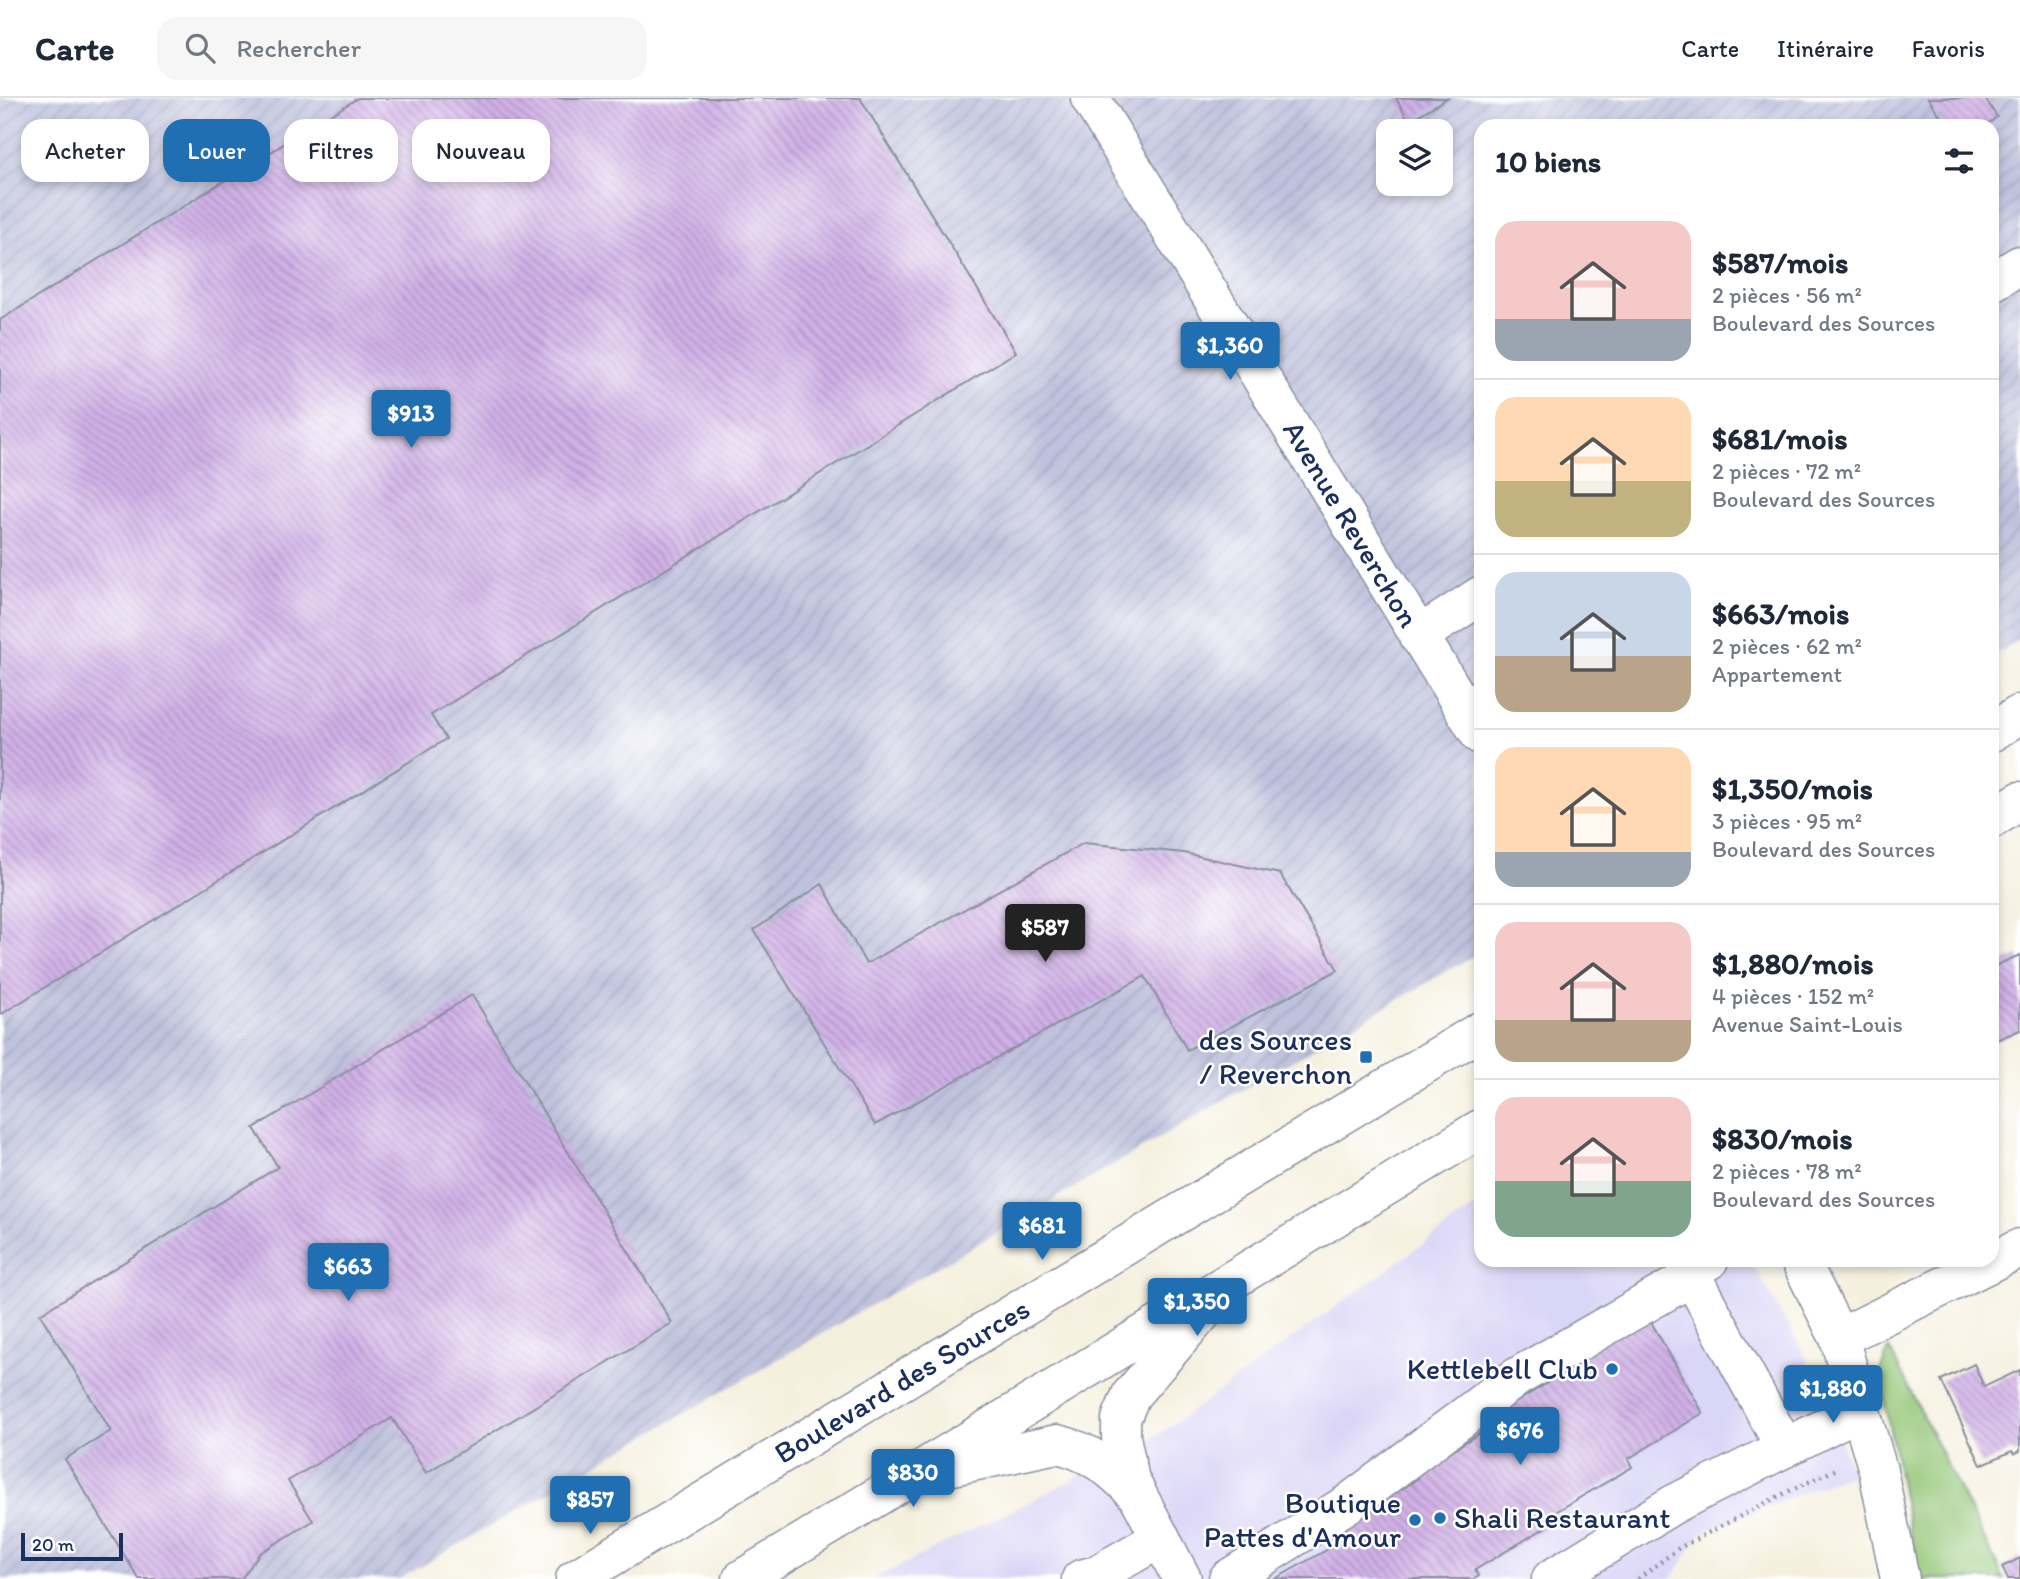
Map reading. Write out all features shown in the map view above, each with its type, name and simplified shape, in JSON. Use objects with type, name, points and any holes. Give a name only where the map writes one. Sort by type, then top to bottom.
[{"type":"main road","name":"Avenue Reverchon","points":[[1090,98],[1474,725]]},
{"type":"main road","points":[[1999,278],[2020,265]]},
{"type":"main road","points":[[1419,636],[1474,600]]},
{"type":"main road","points":[[1999,728],[2020,714]]},
{"type":"main road","points":[[1999,814],[2020,801]]},
{"type":"main road","name":"Boulevard des Sources","points":[[575,1579],[1474,1035]]},
{"type":"main road","points":[[742,1579],[1474,1133]]},
{"type":"main road","points":[[1999,1258],[2020,1248]]},
{"type":"main road","points":[[1228,1579],[1349,1503],[1517,1377],[1681,1283],[1698,1267]]},
{"type":"main road","points":[[1699,1267],[1785,1448]]},
{"type":"main road","points":[[1804,1267],[1839,1338],[1878,1470],[1900,1579]]},
{"type":"main road","points":[[1839,1338],[1982,1267]]},
{"type":"main road","points":[[1182,1579],[1137,1494],[1124,1460],[1121,1419],[1131,1395],[1225,1286]]},
{"type":"main road","points":[[1551,1579],[1674,1504],[1860,1410]]},
{"type":"main road","points":[[911,1475],[1057,1444],[1071,1447],[1101,1462],[1137,1494]]},
{"type":"main road","points":[[1082,1579],[1096,1575],[1161,1538]]},
{"type":"path","points":[[1638,1579],[1679,1548],[1841,1468]]},
{"type":"shaded area","points":[[0,98],[2020,98],[2020,639],[1999,652],[1999,119],[1474,119],[1474,955],[399,1579],[0,1579]]},
{"type":"shaded area","points":[[1474,1207],[1474,1267],[1755,1267],[1805,1356],[1853,1473],[1702,1532],[1671,1579],[873,1579],[1039,1497],[1164,1431]]},
{"type":"green space","points":[[1889,1348],[2004,1579],[1919,1579],[1879,1373]]},
{"type":"building","points":[[358,98],[860,98],[1016,352],[431,715],[446,739],[0,1015],[0,320],[223,182],[270,182],[270,153],[284,144],[284,182],[398,182],[398,119],[324,119]]},
{"type":"building","points":[[1396,98],[1447,98],[1412,119],[1408,119]]},
{"type":"building","points":[[1928,98],[1985,98],[1997,117],[1994,119],[1942,119]]},
{"type":"building","points":[[1084,843],[1184,853],[1280,874],[1338,970],[1187,1050],[1145,976],[875,1125],[754,930],[822,884],[866,964]]},
{"type":"building","points":[[2020,955],[2020,1030],[1999,1039],[1999,964]]},
{"type":"building","points":[[472,995],[672,1323],[426,1473],[392,1418],[288,1481],[313,1521],[260,1553],[241,1579],[139,1579],[65,1459],[111,1431],[40,1314],[278,1167],[254,1128]]},
{"type":"building","points":[[1647,1315],[1703,1413],[1628,1459],[1632,1467],[1552,1514],[1556,1521],[1475,1570],[1479,1576],[1474,1579],[1275,1579],[1346,1539],[1344,1528],[1417,1479],[1419,1471],[1493,1425],[1494,1416],[1567,1371],[1570,1361]]},
{"type":"building","points":[[1974,1364],[1984,1387],[2020,1370],[2020,1451],[2014,1454],[2012,1451],[1981,1465],[1941,1380]]},
{"type":"building","points":[[2020,1558],[2020,1579],[2008,1579],[2002,1567]]},
{"type":"place","name":"des Sources / Reverchon","points":[[1366,1057]]},
{"type":"place","name":"Kettlebell Club","points":[[1612,1369]]},
{"type":"place","name":"Shali Restaurant","points":[[1440,1518]]},
{"type":"place","name":"Boutique Pattes d'Amour","points":[[1415,1520]]}]
